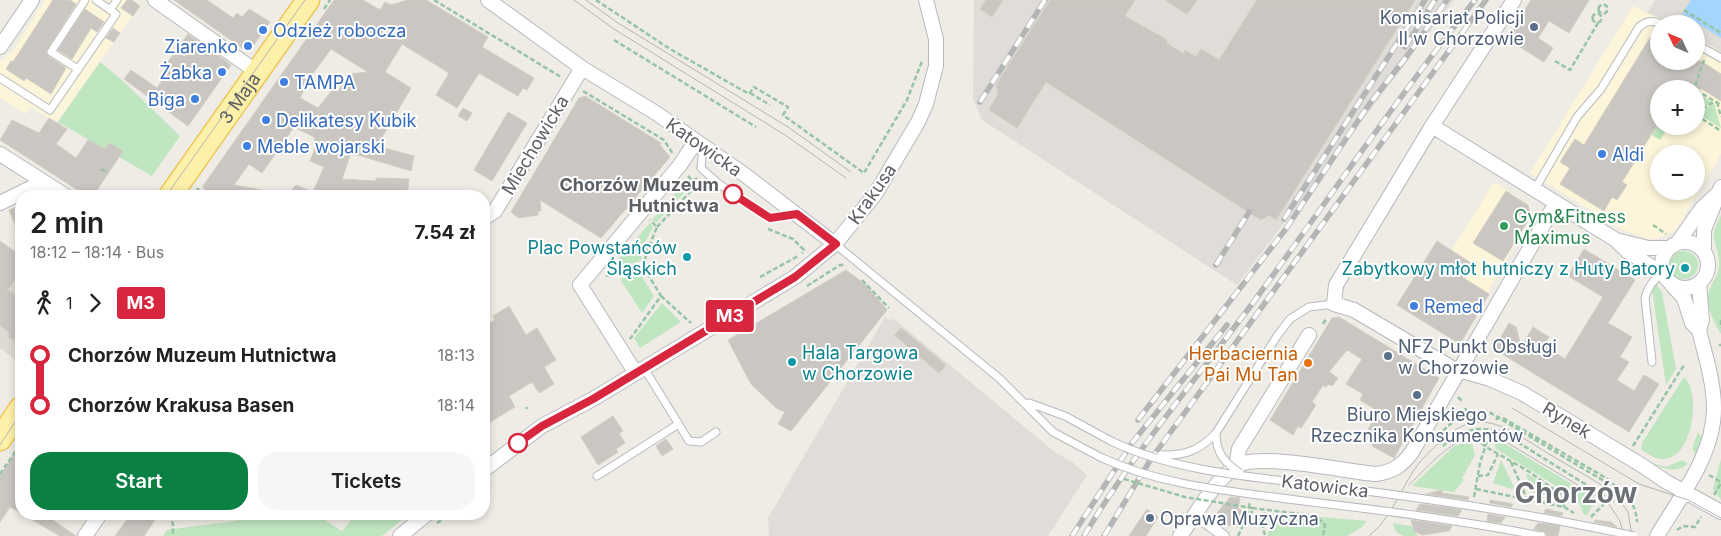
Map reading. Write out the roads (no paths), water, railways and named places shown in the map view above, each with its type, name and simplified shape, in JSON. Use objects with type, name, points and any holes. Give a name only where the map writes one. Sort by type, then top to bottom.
[{"type":"main road","name":"3 Maja","points":[[179,190],[257,72],[308,0]]},
{"type":"main road","points":[[0,439],[15,417]]},
{"type":"street","points":[[0,47],[32,0]]},
{"type":"street","points":[[155,0],[257,72]]},
{"type":"street","name":"Krakusa","points":[[490,465],[542,426],[795,277],[836,244],[876,193],[914,129],[926,104],[936,66],[936,39],[926,0]]},
{"type":"street","points":[[1459,370],[1440,362],[1351,308],[1334,304],[1336,285],[1432,126],[1514,0]]},
{"type":"street","name":"Katowicka","points":[[496,2],[582,68],[700,143],[836,244]]},
{"type":"street","name":"Miechowicka","points":[[490,214],[495,211],[582,68]]},
{"type":"street","points":[[1432,126],[1616,240],[1627,251],[1663,274],[1684,298],[1692,322],[1699,330],[1713,394],[1714,416],[1706,450],[1657,536]]},
{"type":"street","points":[[639,370],[580,285],[700,143]]},
{"type":"street","points":[[0,154],[56,190]]},
{"type":"street","points":[[27,190],[43,182]]},
{"type":"street","points":[[1663,274],[1662,257],[1672,242],[1719,190]]},
{"type":"street","points":[[1699,330],[1702,320],[1699,283],[1708,267],[1704,251],[1704,230],[1719,190]]},
{"type":"street","points":[[0,203],[15,196]]},
{"type":"street","points":[[1180,536],[1219,483],[1239,470],[1260,460],[1367,473],[1385,473],[1394,470],[1405,461],[1556,204]]},
{"type":"street","points":[[1616,240],[1648,248],[1672,242],[1694,243],[1704,251]]},
{"type":"street","points":[[1672,285],[1684,288],[1699,283]]},
{"type":"street","points":[[1239,470],[1239,449],[1308,335]]},
{"type":"street","name":"Rynek","points":[[1459,370],[1490,379],[1522,393],[1684,491]]},
{"type":"street","points":[[1684,491],[1721,512]]},
{"type":"street","points":[[1195,515],[1224,536]]},
{"type":"street","points":[[85,536],[96,520]]},
{"type":"street","points":[[400,536],[420,520]]},
{"type":"lane","points":[[78,69],[51,52],[85,0]]},
{"type":"lane","points":[[0,78],[50,110],[116,14],[96,0]]},
{"type":"lane","points":[[110,10],[117,0]]},
{"type":"lane","points":[[1535,189],[1576,117],[1602,89],[1639,27],[1645,22],[1650,21]]},
{"type":"lane","points":[[1705,49],[1721,58]]},
{"type":"lane","points":[[700,143],[701,168],[719,184],[770,218],[797,214]]},
{"type":"lane","name":"Katowicka","points":[[836,244],[1026,402],[1053,432],[1100,457],[1144,473],[1199,487],[1414,515],[1541,536]]},
{"type":"lane","points":[[1652,362],[1644,298],[1653,280],[1663,274]]},
{"type":"lane","points":[[1152,455],[1175,456],[1190,453],[1204,446],[1216,433],[1277,336],[1290,320],[1309,307],[1334,304]]},
{"type":"lane","points":[[639,370],[689,441],[701,442],[716,432]]},
{"type":"lane","name":"Katowicka","points":[[1026,402],[1065,416],[1112,441],[1152,455],[1194,466],[1239,470],[1490,508],[1562,520],[1634,536]]},
{"type":"lane","points":[[597,476],[677,424]]},
{"type":"lane","points":[[1216,433],[1219,453],[1226,464],[1239,470]]},
{"type":"water","points":[[1691,0],[1721,0],[1721,38],[1705,28],[1705,15],[1682,14]]},
{"type":"tram line","points":[[170,190],[305,0]]},
{"type":"tram line","points":[[574,0],[614,29],[785,135],[846,178]]},
{"type":"tram line","points":[[586,0],[618,23],[788,127],[851,172]]},
{"type":"tram line","points":[[1512,408],[1639,484],[1688,500],[1721,518]]},
{"type":"tram line","points":[[0,445],[15,422]]},
{"type":"tram line","points":[[1369,536],[1377,529],[1395,504],[1418,464],[1454,431],[1468,424],[1481,422],[1494,424],[1521,436],[1617,496],[1628,512],[1632,536]]},
{"type":"tram line","points":[[1409,485],[1440,454],[1452,446],[1477,436],[1491,437],[1506,442],[1608,503],[1620,521],[1624,536]]},
{"type":"railway","points":[[980,102],[1045,0]]},
{"type":"railway","points":[[1284,219],[1425,0]]},
{"type":"railway","points":[[1405,47],[1435,0]]},
{"type":"railway","points":[[1138,420],[1285,230],[1368,106],[1447,0]]},
{"type":"railway","points":[[1084,536],[1103,505],[1166,416],[1255,300],[1391,111],[1475,0]]},
{"type":"railway","points":[[1104,536],[1151,459],[1486,0]]},
{"type":"railway","points":[[1216,265],[1249,212]]},
{"type":"railway","points":[[1072,536],[1132,443],[1227,325]]},
{"type":"place","name":"Komisariat Policji II w Chorzowie","points":[[1534,27]]},
{"type":"place","name":"Odzież robocza","points":[[263,30]]},
{"type":"place","name":"Ziarenko","points":[[248,46]]},
{"type":"place","name":"Żabka","points":[[222,72]]},
{"type":"place","name":"TAMPA","points":[[284,82]]},
{"type":"place","name":"Biga","points":[[195,99]]},
{"type":"place","name":"Delikatesy Kubik","points":[[266,120]]},
{"type":"place","name":"Meble wojarski","points":[[247,146]]},
{"type":"place","name":"Aldi","points":[[1602,154]]},
{"type":"place","name":"Chorzów Muzeum Hutnictwa","points":[[733,194]]},
{"type":"place","name":"Gym&Fitness Maximus","points":[[1504,226]]},
{"type":"place","name":"Plac Powstańców Śląskich","points":[[687,257]]},
{"type":"place","name":"Zabytkowy młot hutniczy z Huty Batory","points":[[1685,268]]},
{"type":"place","name":"Remed","points":[[1414,306]]},
{"type":"place","name":"NFZ Punkt Obsługi w Chorzowie","points":[[1388,356]]},
{"type":"place","name":"Hala Targowa w Chorzowie","points":[[792,362]]},
{"type":"place","name":"Herbaciernia Pai Mu Tan","points":[[1308,363]]},
{"type":"place","name":"Biuro Miejskiego Rzecznika Konsumentów","points":[[1417,395]]},
{"type":"place","name":"Oprawa Muzyczna","points":[[1150,518]]},
{"type":"district","name":"Chorzów","points":[[1576,493]]}]
